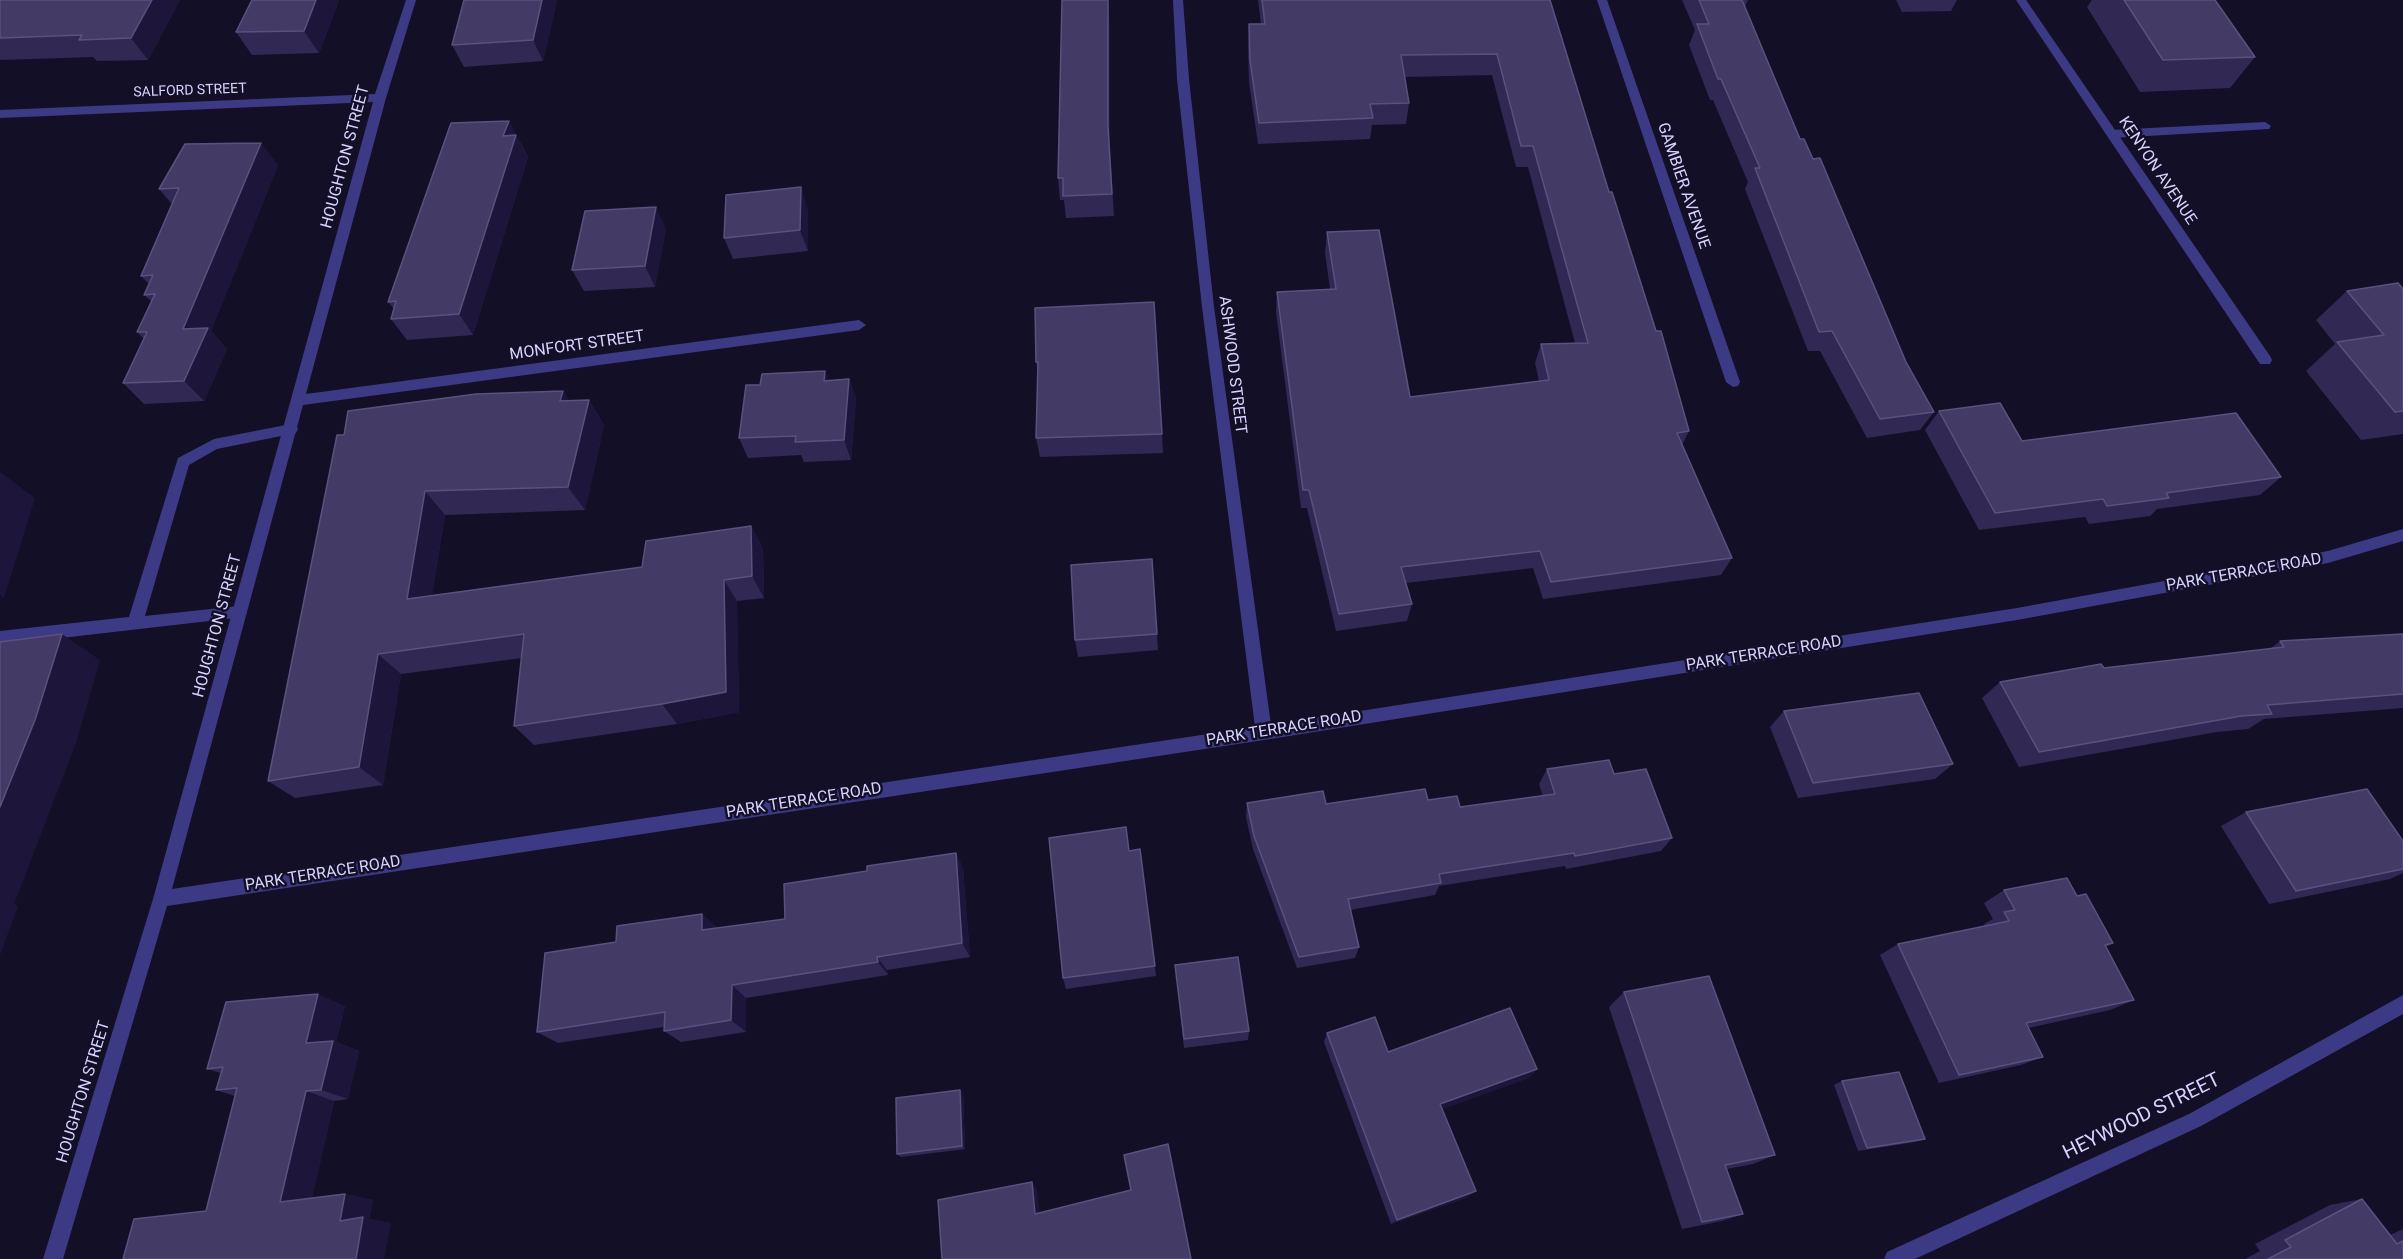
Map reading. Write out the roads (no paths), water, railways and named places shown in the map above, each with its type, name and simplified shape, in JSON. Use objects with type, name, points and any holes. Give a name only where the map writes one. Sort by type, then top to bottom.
[{"type":"street","name":"HOUGHTON STREET","points":[[53,1259],[161,899],[380,98],[411,0]]},
{"type":"street","name":"ASHWOOD STREET","points":[[1178,0],[1183,79],[1208,306],[1264,733]]},
{"type":"street","name":"GAMBIER AVENUE","points":[[1602,0],[1733,382]]},
{"type":"street","name":"KENYON AVENUE","points":[[2021,0],[2265,360]]},
{"type":"street","name":"SALFORD STREET","points":[[0,114],[380,98]]},
{"type":"street","points":[[2112,134],[2265,126]]},
{"type":"street","name":"MONFORT STREET","points":[[299,400],[859,325]]},
{"type":"street","points":[[135,623],[183,462],[214,444],[291,429]]},
{"type":"street","name":"PARK TERRACE ROAD","points":[[161,899],[1264,733],[2017,614],[2328,557],[2403,535]]},
{"type":"street","points":[[0,638],[239,612]]},
{"type":"street","name":"HEYWOOD STREET","points":[[1894,1259],[2195,1120],[2403,1004]]}]
